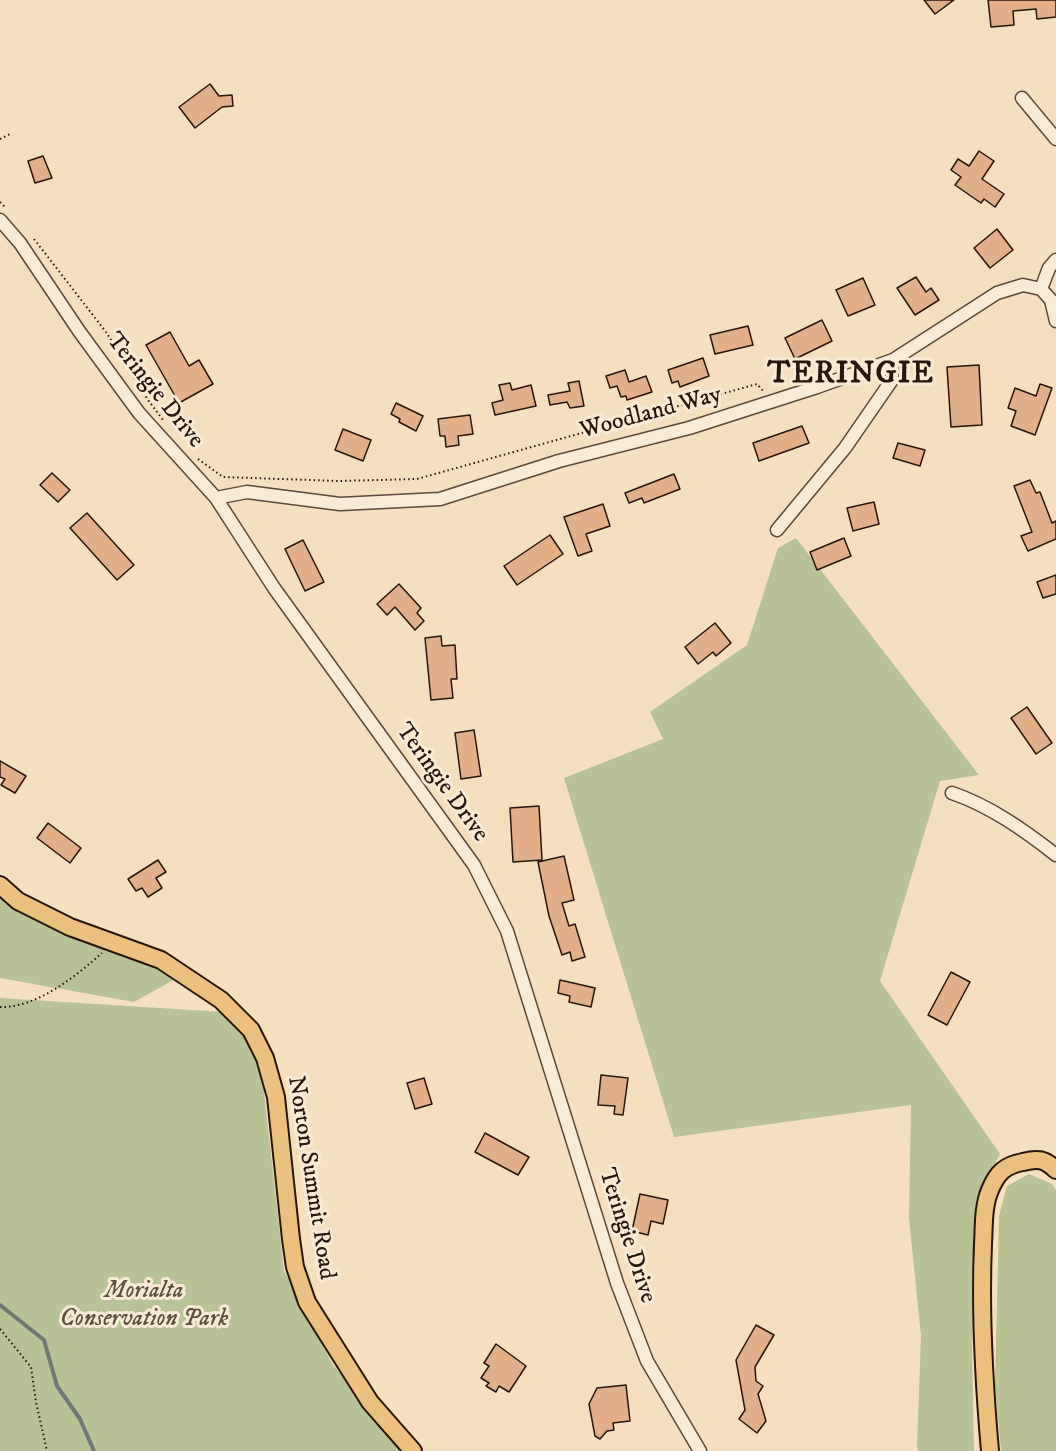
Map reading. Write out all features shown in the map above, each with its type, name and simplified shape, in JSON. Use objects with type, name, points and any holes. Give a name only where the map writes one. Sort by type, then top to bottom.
[{"type":"main road","name":"Norton Summit Road","points":[[0,885],[18,901],[70,927],[161,960],[221,1000],[251,1030],[266,1058],[276,1097],[295,1267],[307,1302],[370,1402],[413,1451]]},
{"type":"main road","points":[[990,1451],[985,1388],[982,1265],[989,1192],[1002,1170],[1010,1165],[1045,1163]]},
{"type":"street","points":[[1022,98],[1056,139]]},
{"type":"street","name":"Teringie Drive","points":[[4,215],[79,331],[139,413],[216,498],[274,588],[474,865],[507,930],[626,1306],[647,1361],[700,1451]]},
{"type":"street","points":[[1056,260],[1049,268],[1041,289],[1051,300],[1056,321]]},
{"type":"street","name":"Woodland Way","points":[[216,498],[247,492],[340,504],[440,499],[559,460],[688,428],[893,360],[997,293],[1023,285],[1041,289]]},
{"type":"street","points":[[777,530],[845,448],[892,380],[893,360]]},
{"type":"street","points":[[952,793],[977,801],[1033,837],[1056,855]]},
{"type":"path","points":[[0,139],[10,134]]},
{"type":"path","points":[[0,202],[4,215]]},
{"type":"path","points":[[31,237],[47,254],[106,332],[148,400],[168,426]]},
{"type":"path","points":[[196,458],[223,477],[339,481],[417,479],[757,384],[771,402]]},
{"type":"path","points":[[0,1007],[21,1004],[62,987],[112,942]]},
{"type":"path","points":[[0,1329],[31,1367],[47,1451]]},
{"type":"green space","points":[[796,538],[979,775],[940,781],[880,981],[1000,1154],[976,1200],[972,1344],[974,1451],[918,1451],[917,1447],[921,1336],[909,1218],[911,1105],[674,1137],[564,778],[663,739],[650,712],[747,645],[778,548]]},
{"type":"green space","points":[[0,894],[21,911],[179,977],[134,1002],[0,978]]},
{"type":"green space","name":"Morialta Conservation Park","points":[[0,998],[224,1012],[258,1038],[284,1271],[333,1365],[408,1451],[0,1451]]},
{"type":"green space","points":[[1029,1174],[1052,1184],[1056,1190],[1056,1451],[1001,1451],[995,1385],[999,1216],[1007,1186]]},
{"type":"building","points":[[924,0],[954,0],[935,14]]},
{"type":"building","points":[[988,0],[1056,0],[1056,17],[1037,19],[1036,9],[1013,11],[1014,25],[991,27]]},
{"type":"building","points":[[210,84],[219,96],[232,95],[233,106],[222,107],[195,128],[179,107]]},
{"type":"building","points":[[979,151],[994,161],[982,179],[1004,194],[995,207],[984,199],[981,203],[955,185],[961,177],[951,170],[958,159],[969,166]]},
{"type":"building","points":[[43,156],[52,178],[35,183],[28,161]]},
{"type":"building","points":[[997,229],[1013,250],[990,268],[974,248]]},
{"type":"building","points":[[916,277],[926,292],[931,288],[939,300],[915,315],[897,288]]},
{"type":"building","points":[[863,278],[875,305],[848,316],[836,290]]},
{"type":"building","points":[[822,320],[832,341],[795,359],[785,338]]},
{"type":"building","points":[[748,326],[753,345],[715,354],[710,335]]},
{"type":"building","points":[[170,332],[189,366],[199,360],[213,384],[179,403],[146,345]]},
{"type":"building","points":[[703,358],[709,376],[680,387],[678,381],[672,383],[668,370]]},
{"type":"building","points":[[979,365],[982,425],[951,427],[947,367]]},
{"type":"building","points":[[625,370],[629,382],[646,376],[652,392],[627,400],[626,396],[621,397],[617,386],[610,388],[606,376]]},
{"type":"building","points":[[579,381],[584,406],[570,408],[567,402],[550,405],[548,395],[570,391],[568,383]]},
{"type":"building","points":[[510,383],[512,390],[531,385],[536,406],[495,415],[492,403],[503,400],[499,385]]},
{"type":"building","points":[[1040,384],[1052,388],[1035,435],[1011,426],[1016,411],[1008,408],[1015,388],[1036,396]]},
{"type":"building","points":[[396,403],[423,416],[416,431],[399,422],[400,419],[391,414]]},
{"type":"building","points":[[470,415],[473,434],[458,436],[459,445],[446,447],[445,436],[440,436],[438,419]]},
{"type":"building","points":[[802,426],[809,443],[759,461],[753,443]]},
{"type":"building","points":[[343,429],[371,440],[363,461],[335,450]]},
{"type":"building","points":[[898,443],[925,450],[920,466],[893,458]]},
{"type":"building","points":[[52,473],[70,490],[58,502],[40,485]]},
{"type":"building","points":[[674,474],[680,489],[644,503],[642,498],[629,503],[625,493]]},
{"type":"building","points":[[1030,480],[1036,493],[1040,492],[1052,523],[1056,521],[1056,539],[1028,551],[1021,536],[1032,532],[1014,486]]},
{"type":"building","points":[[874,502],[879,524],[853,531],[847,508]]},
{"type":"building","points":[[603,504],[610,526],[586,534],[592,551],[578,556],[564,517]]},
{"type":"building","points":[[87,513],[134,565],[117,580],[70,528]]},
{"type":"building","points":[[550,535],[563,554],[517,585],[504,566]]},
{"type":"building","points":[[844,538],[851,556],[817,570],[810,552]]},
{"type":"building","points":[[303,540],[324,582],[305,591],[285,549]]},
{"type":"building","points":[[1056,575],[1056,594],[1043,598],[1037,582]]},
{"type":"building","points":[[399,584],[421,608],[417,613],[424,621],[415,630],[395,607],[387,615],[377,604]]},
{"type":"building","points":[[715,623],[731,643],[716,656],[713,652],[698,664],[685,647]]},
{"type":"building","points":[[441,636],[442,646],[455,645],[457,679],[451,679],[453,698],[431,700],[425,638]]},
{"type":"building","points":[[1027,707],[1052,743],[1036,754],[1011,718]]},
{"type":"building","points":[[474,730],[481,776],[461,779],[455,733]]},
{"type":"building","points":[[0,761],[26,776],[15,793],[1,785],[5,779],[0,777]]},
{"type":"building","points":[[539,806],[542,860],[513,862],[510,808]]},
{"type":"building","points":[[48,823],[81,848],[70,863],[37,838]]},
{"type":"building","points":[[564,856],[574,900],[562,903],[569,926],[575,924],[585,957],[572,961],[570,952],[562,955],[549,916],[538,862]]},
{"type":"building","points":[[158,860],[166,872],[156,878],[162,888],[148,897],[142,888],[136,891],[128,879]]},
{"type":"building","points":[[951,972],[970,982],[947,1025],[928,1015]]},
{"type":"building","points":[[560,980],[595,988],[591,1007],[569,1002],[570,996],[558,993]]},
{"type":"building","points":[[601,1075],[628,1078],[623,1115],[614,1114],[615,1106],[598,1105]]},
{"type":"building","points":[[424,1078],[432,1104],[415,1109],[407,1083]]},
{"type":"building","points":[[485,1133],[529,1157],[518,1175],[475,1152]]},
{"type":"building","points":[[640,1194],[668,1200],[663,1224],[651,1221],[648,1235],[632,1231]]},
{"type":"building","points":[[756,1325],[774,1335],[755,1367],[756,1381],[763,1386],[758,1394],[766,1421],[757,1433],[739,1419],[745,1410],[736,1360]]},
{"type":"building","points":[[496,1344],[526,1366],[509,1392],[499,1386],[496,1392],[486,1386],[489,1383],[481,1378],[489,1366],[484,1363]]},
{"type":"building","points":[[626,1385],[630,1421],[613,1423],[614,1430],[607,1431],[600,1439],[595,1436],[589,1404],[597,1388]]},
{"type":"waterway","points":[[0,1305],[44,1340],[57,1386],[80,1419],[94,1451]]},
{"type":"district","name":"TERINGIE","points":[[851,376]]}]
